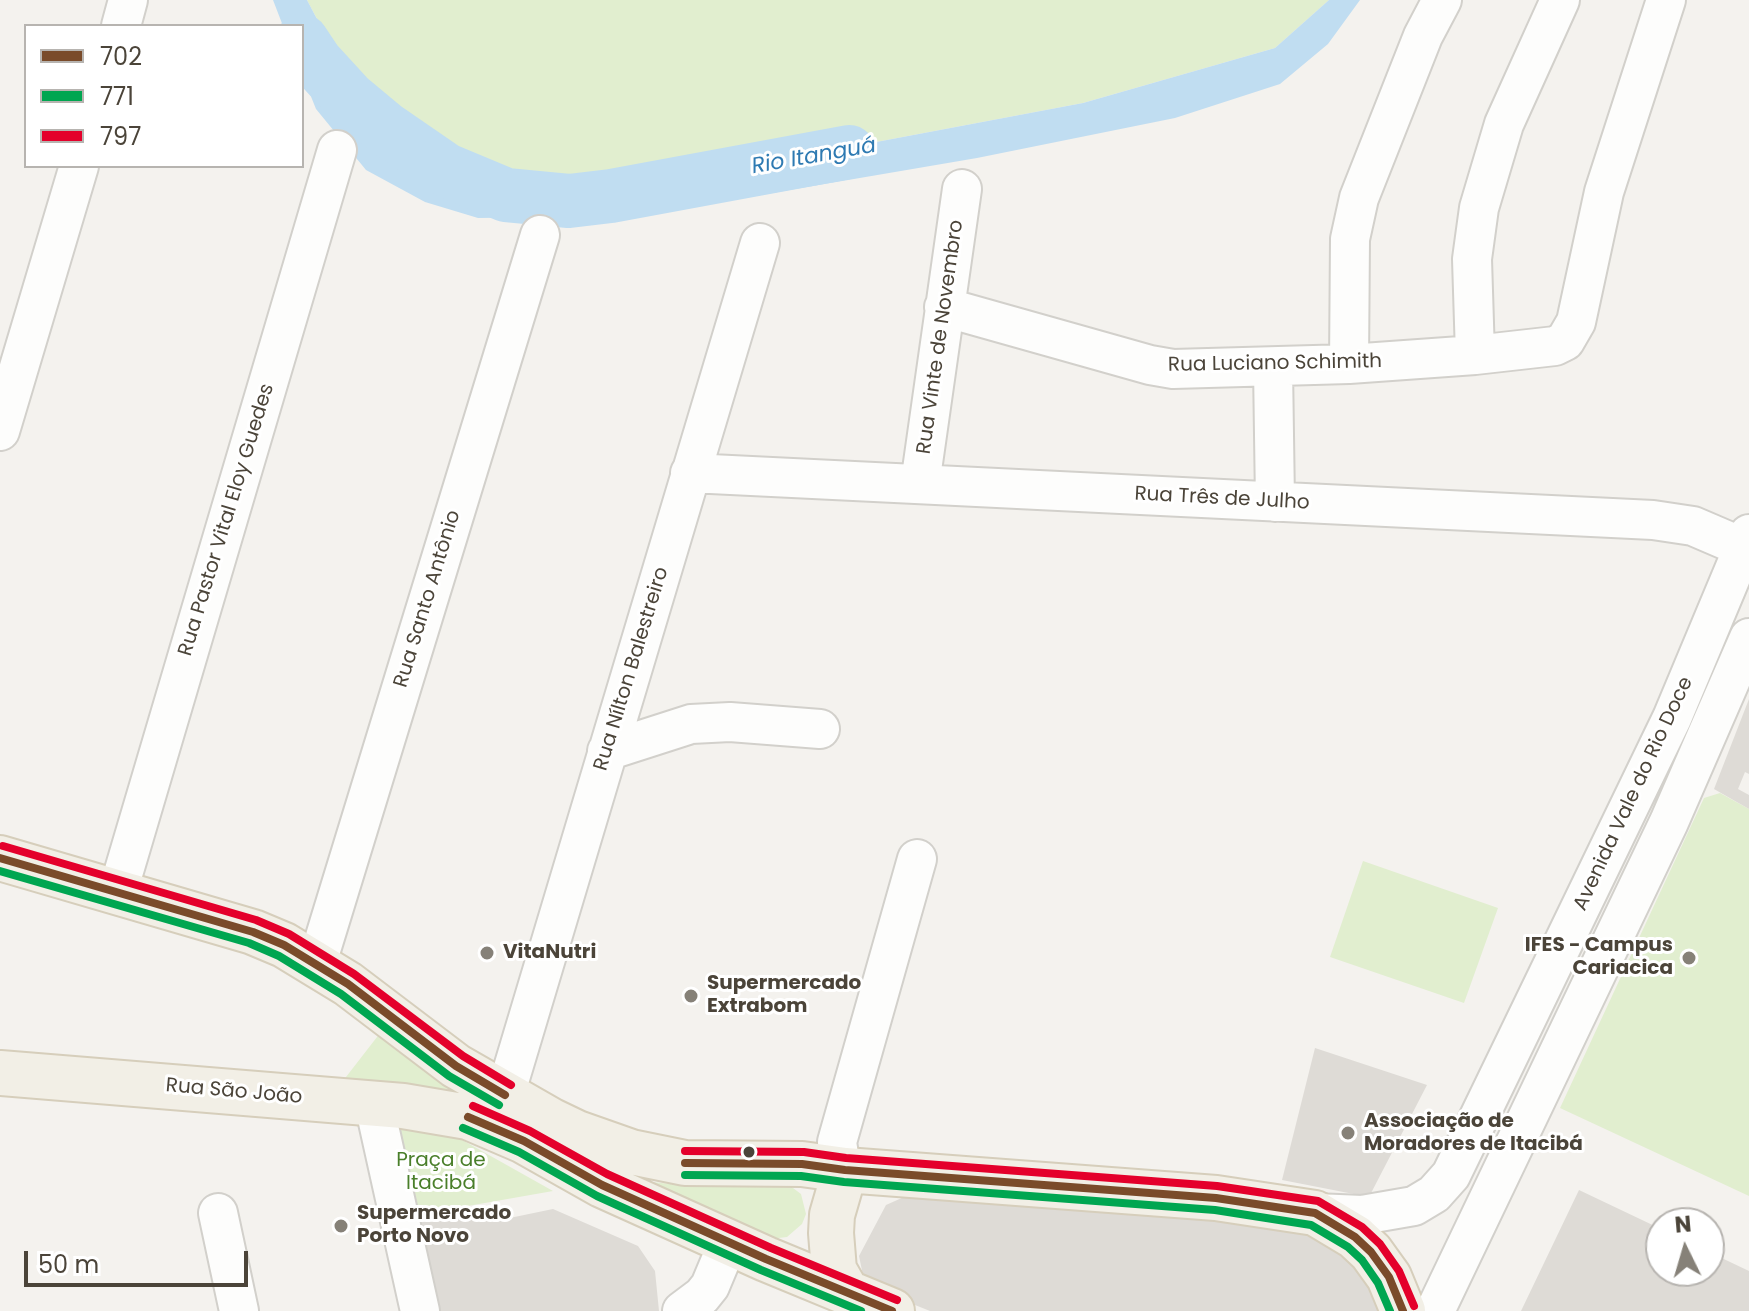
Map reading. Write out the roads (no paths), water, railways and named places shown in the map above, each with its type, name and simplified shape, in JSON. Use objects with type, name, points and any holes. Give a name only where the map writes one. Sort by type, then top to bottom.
[{"type":"main road","name":"Avenida Vale do Rio Doce","points":[[1,860],[118,891],[253,932],[284,945],[348,984],[456,1066],[577,1133],[631,1152],[685,1163],[777,1162],[1216,1198],[1315,1213],[1355,1237],[1371,1252],[1389,1277],[1403,1311]]},
{"type":"main road","name":"Rua São João","points":[[0,1073],[374,1104],[468,1117],[504,1131],[602,1185],[747,1251],[892,1311]]},
{"type":"main road","points":[[747,1251],[798,1240],[813,1221],[828,1168]]},
{"type":"main road","points":[[828,1168],[834,1270],[846,1291]]},
{"type":"street","points":[[122,24],[128,0]]},
{"type":"street","points":[[1349,364],[1350,239],[1359,198],[1423,36],[1442,0]]},
{"type":"street","points":[[1475,355],[1472,259],[1479,208],[1504,124],[1560,0]]},
{"type":"street","name":"Rua Luciano Schimith","points":[[944,307],[1150,365],[1197,370],[1349,364],[1555,346],[1565,341],[1576,322],[1604,192],[1666,0]]},
{"type":"street","name":"Rua Pastor Vital Eloy Guedes","points":[[118,891],[337,150]]},
{"type":"street","points":[[0,431],[78,168]]},
{"type":"street","name":"Rua Vinte de Novembro","points":[[920,484],[962,189]]},
{"type":"street","name":"Rua Santo Antônio","points":[[317,963],[540,235]]},
{"type":"street","name":"Rua Nílton Balestreiro","points":[[505,1095],[760,243]]},
{"type":"street","points":[[1273,367],[1275,502]]},
{"type":"street","name":"Rua Três de Julho","points":[[690,473],[1675,522],[1747,544]]},
{"type":"street","name":"Avenida Vale do Rio Doce","points":[[1315,1213],[1362,1215],[1414,1206],[1434,1194],[1451,1175],[1672,718],[1747,544]]},
{"type":"street","name":"Avenida Vale do Rio Doce","points":[[1435,1311],[1669,822],[1749,638]]},
{"type":"street","points":[[607,751],[691,724],[730,722],[820,729]]},
{"type":"street","points":[[828,1168],[839,1155],[837,1142],[917,859]]},
{"type":"street","points":[[374,1104],[420,1311]]},
{"type":"street","points":[[218,1213],[239,1311]]},
{"type":"street","points":[[691,1309],[747,1251]]},
{"type":"water","name":"Rio Itanguá","points":[[273,0],[307,0],[348,78],[409,169],[458,186],[575,201],[728,176],[871,143],[1083,103],[1275,48],[1329,0],[1360,0],[1328,44],[1280,84],[1175,118],[977,158],[725,201],[556,217],[478,218],[425,202],[366,170],[316,109],[304,79],[304,24],[282,24]]},
{"type":"waterway","name":"Rio Itanguá","points":[[304,44],[349,98],[385,128],[446,170],[506,195],[569,201],[611,196],[849,152]]},
{"type":"place","name":"VitaNutri","points":[[487,953]]},
{"type":"place","name":"IFES - Campus Cariacica","points":[[1689,958]]},
{"type":"place","name":"Supermercado Extrabom","points":[[691,996]]},
{"type":"place","name":"Associação de Moradores de Itacibá","points":[[1348,1133]]},
{"type":"place","name":"Supermercado Porto Novo","points":[[341,1226]]},
{"type":"park label","name":"Praça de Itacibá","points":[[441,1172]]}]
